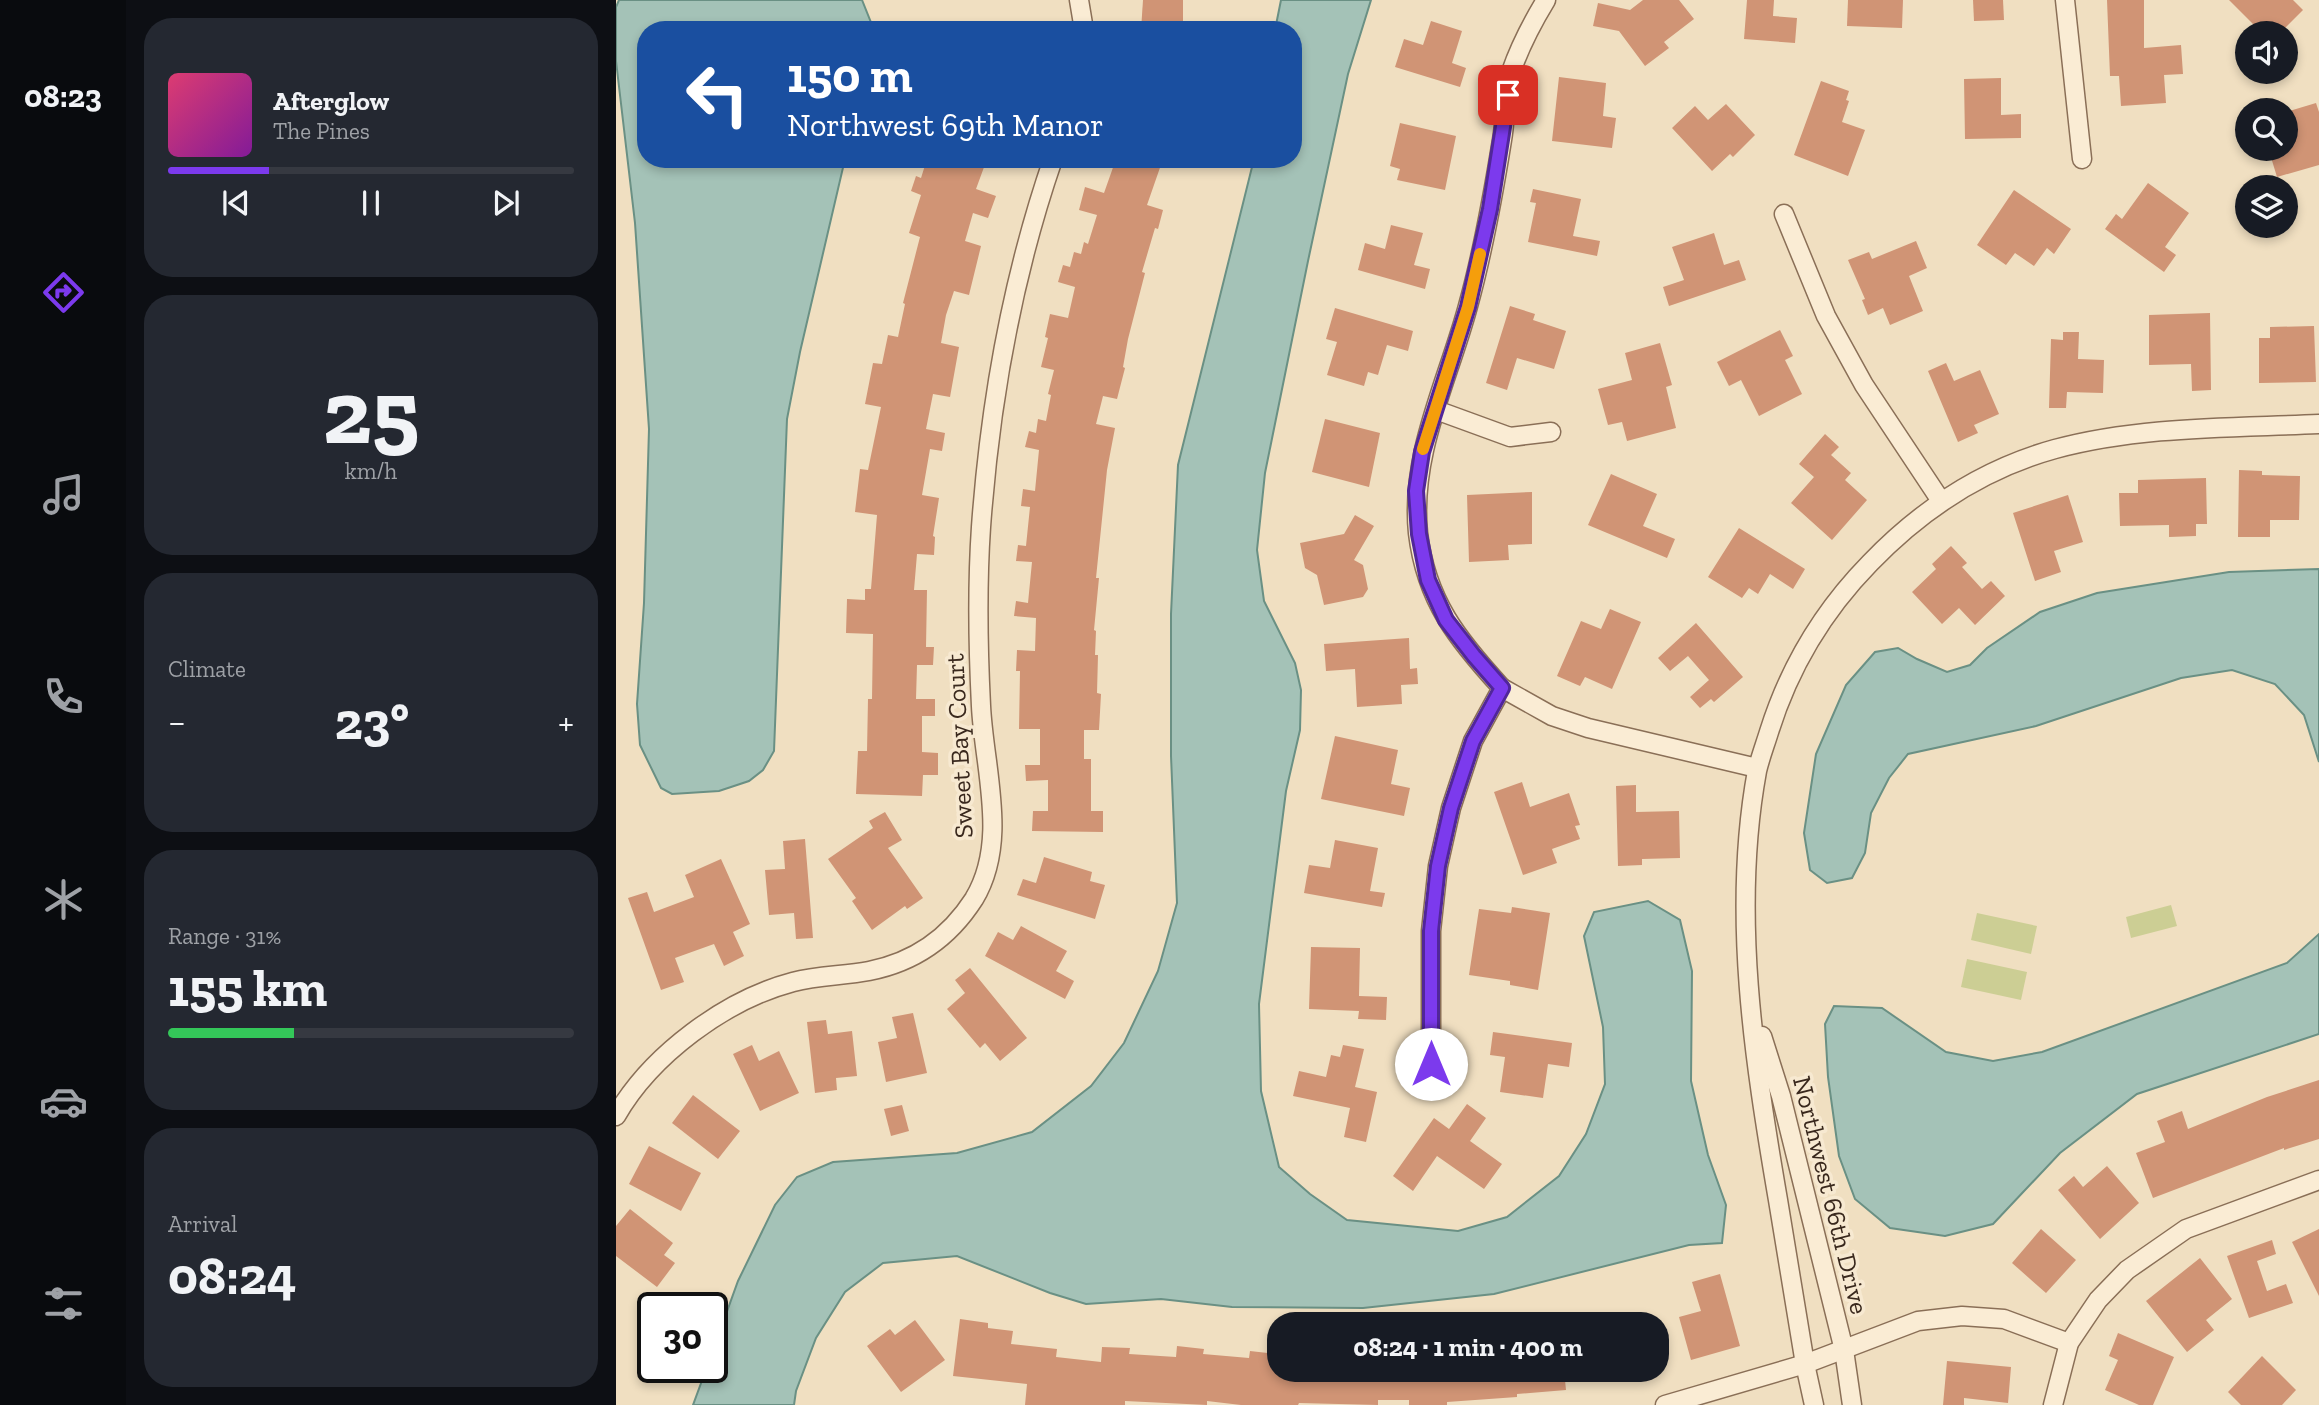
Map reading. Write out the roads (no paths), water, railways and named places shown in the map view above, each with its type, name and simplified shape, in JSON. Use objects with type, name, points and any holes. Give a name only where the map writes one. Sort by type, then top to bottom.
[{"type":"street","points":[[1079,0],[1082,21]]},
{"type":"street","points":[[1546,0],[1526,34],[1510,75],[1490,209],[1468,307],[1422,452],[1416,491],[1419,534],[1428,580],[1446,620],[1502,688],[1552,716],[1588,728],[1758,768]]},
{"type":"street","points":[[2066,0],[2082,159]]},
{"type":"street","name":"Sweet Bay Court","points":[[616,1116],[647,1072],[719,1015],[757,995],[793,982],[868,971],[918,955],[940,940],[962,918],[976,894],[988,863],[994,833],[983,741],[979,633],[981,529],[988,458],[997,383],[1016,290],[1050,168]]},
{"type":"street","points":[[1784,214],[1826,316],[1864,385],[1941,501]]},
{"type":"street","points":[[1436,410],[1510,437],[1551,432]]},
{"type":"street","name":"Northwest 66th Drive","points":[[1814,1405],[1761,1098],[1746,910],[1747,848],[1758,768],[1776,708],[1804,648],[1846,588],[1897,536],[1941,501],[1992,474],[2052,450],[2114,436],[2319,424]]},
{"type":"street","points":[[1431,1064],[1431,931],[1438,866],[1451,808],[1473,741],[1502,688]]},
{"type":"street","name":"Northwest 66th Drive","points":[[1751,999],[1781,1096],[1844,1350],[1852,1405]]},
{"type":"street","points":[[2053,1405],[2068,1343],[2098,1300],[2127,1270],[2186,1229],[2319,1180]]},
{"type":"street","points":[[1665,1405],[1805,1364],[1918,1321],[1962,1316],[2004,1320],[2068,1343]]},
{"type":"water","points":[[619,0],[862,0],[870,21],[637,21],[637,168],[843,168],[787,419],[774,751],[763,770],[749,781],[719,791],[672,794],[661,788],[640,745],[637,704],[644,603],[649,429],[635,223],[616,61],[616,7]]},
{"type":"water","points":[[1281,0],[1371,0],[1348,74],[1308,261],[1265,473],[1257,550],[1264,601],[1295,663],[1301,690],[1300,730],[1286,791],[1259,1004],[1261,1091],[1279,1167],[1310,1194],[1347,1220],[1458,1231],[1507,1217],[1559,1176],[1586,1134],[1605,1084],[1603,1027],[1584,936],[1594,912],[1648,901],[1680,920],[1692,971],[1691,1081],[1708,1155],[1726,1205],[1722,1243],[1689,1245],[1494,1294],[1363,1308],[1232,1307],[1161,1299],[1086,1304],[1050,1293],[957,1256],[883,1263],[845,1292],[816,1338],[796,1391],[794,1405],[693,1405],[701,1383],[728,1383],[728,1309],[738,1281],[775,1205],[797,1177],[833,1162],[957,1153],[1032,1132],[1091,1086],[1124,1043],[1158,971],[1177,903],[1171,756],[1171,614],[1178,465],[1252,168],[1302,168],[1302,21],[1277,21]]},
{"type":"water","points":[[2319,569],[2319,762],[2304,715],[2275,684],[2232,670],[2181,678],[2036,726],[1908,754],[1889,778],[1871,813],[1865,853],[1852,878],[1827,883],[1810,870],[1804,833],[1816,754],[1846,685],[1875,652],[1898,648],[1947,672],[1970,665],[1987,648],[2040,612],[2097,593],[2229,572]]},
{"type":"water","points":[[2319,934],[2319,1034],[2137,1094],[2060,1153],[1993,1224],[1945,1236],[1890,1228],[1855,1199],[1839,1156],[1828,1077],[1825,1024],[1834,1006],[1882,1008],[1946,1052],[1993,1061],[2042,1052],[2287,963]]}]
